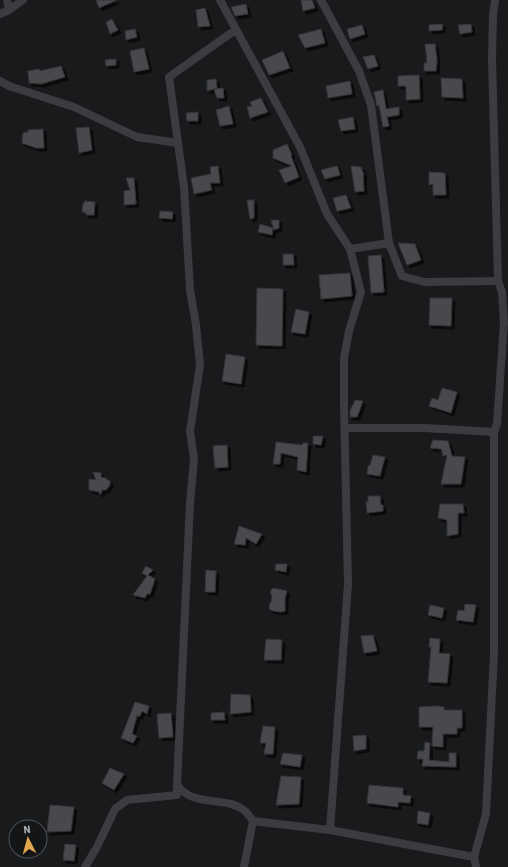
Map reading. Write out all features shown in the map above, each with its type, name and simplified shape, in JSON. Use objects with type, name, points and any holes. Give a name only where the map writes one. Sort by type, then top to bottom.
[{"type":"street","points":[[7,0],[9,10]]},
{"type":"street","points":[[0,14],[9,10],[23,0]]},
{"type":"street","points":[[220,0],[300,147],[327,214],[350,249],[361,292],[349,331],[344,358],[348,584],[330,830]]},
{"type":"street","points":[[320,0],[359,71],[371,105],[389,243],[402,276],[424,282],[498,281]]},
{"type":"street","points":[[476,867],[474,857],[486,814],[494,653],[494,432],[497,424],[504,322],[502,292],[498,281],[492,59],[495,0]]},
{"type":"street","points":[[85,867],[97,847],[115,809],[127,800],[177,795],[190,503],[194,459],[190,431],[200,365],[196,325],[190,290],[184,187],[169,78],[231,33],[237,31]]},
{"type":"street","points":[[0,81],[9,86],[74,107],[137,137],[178,143]]},
{"type":"street","points":[[350,249],[389,243]]},
{"type":"street","points":[[345,428],[424,428],[494,432]]},
{"type":"street","points":[[177,785],[182,792],[191,797],[235,805],[246,812],[253,821],[330,830],[474,857]]},
{"type":"street","points":[[244,867],[253,821]]},
{"type":"building","points":[[96,0],[117,0],[99,8]]},
{"type":"building","points":[[301,0],[312,0],[315,8],[303,11]]},
{"type":"building","points":[[246,4],[248,14],[235,16],[231,7]]},
{"type":"building","points":[[205,8],[210,26],[198,27],[196,10]]},
{"type":"building","points":[[112,19],[118,30],[110,34],[106,22]]},
{"type":"building","points":[[443,24],[442,30],[429,31],[429,25]]},
{"type":"building","points":[[471,24],[472,32],[460,34],[458,25]]},
{"type":"building","points":[[362,25],[365,34],[350,39],[347,29]]},
{"type":"building","points":[[135,29],[137,37],[126,40],[125,31]]},
{"type":"building","points":[[321,29],[325,43],[305,48],[298,35]]},
{"type":"building","points":[[425,44],[435,44],[437,61],[436,71],[424,71],[424,63],[427,63]]},
{"type":"building","points":[[144,48],[149,69],[134,72],[130,51]]},
{"type":"building","points":[[283,51],[290,68],[269,75],[262,60]]},
{"type":"building","points":[[374,55],[378,66],[368,69],[363,57]]},
{"type":"building","points":[[116,59],[116,65],[106,66],[105,60]]},
{"type":"building","points":[[61,66],[65,77],[41,84],[29,83],[28,71],[40,69],[40,71]]},
{"type":"building","points":[[419,75],[420,99],[406,100],[406,86],[398,86],[398,76]]},
{"type":"building","points":[[441,78],[462,79],[463,98],[442,97]]},
{"type":"building","points":[[216,79],[217,88],[207,91],[207,80]]},
{"type":"building","points":[[350,81],[352,94],[328,98],[326,86]]},
{"type":"building","points":[[223,88],[224,98],[217,98],[214,89]]},
{"type":"building","points":[[383,90],[386,109],[399,107],[399,115],[387,117],[389,126],[383,127],[379,105],[377,106],[374,92]]},
{"type":"building","points":[[261,98],[268,112],[250,118],[247,107],[252,106],[250,102]]},
{"type":"building","points":[[229,106],[233,124],[220,126],[216,110]]},
{"type":"building","points":[[198,112],[198,121],[187,121],[186,113]]},
{"type":"building","points":[[353,117],[355,129],[341,131],[338,120]]},
{"type":"building","points":[[89,127],[92,150],[79,153],[76,128]]},
{"type":"building","points":[[43,129],[44,148],[36,148],[22,143],[23,133],[28,132],[28,130]]},
{"type":"building","points":[[287,144],[299,177],[285,183],[279,170],[292,166],[273,158],[273,150]]},
{"type":"building","points":[[218,166],[220,183],[210,183],[212,190],[194,194],[191,178],[211,174],[210,167]]},
{"type":"building","points":[[337,166],[340,175],[325,179],[321,170]]},
{"type":"building","points":[[351,166],[361,167],[364,175],[364,191],[355,192]]},
{"type":"building","points":[[429,172],[445,173],[446,195],[433,195],[433,184],[429,185]]},
{"type":"building","points":[[126,178],[134,178],[136,204],[124,205],[124,191],[130,190]]},
{"type":"building","points":[[346,195],[351,208],[337,211],[333,198]]},
{"type":"building","points":[[247,200],[254,200],[254,218],[250,219]]},
{"type":"building","points":[[85,201],[95,202],[94,215],[86,215],[86,213],[82,212]]},
{"type":"building","points":[[160,211],[173,212],[172,219],[159,218]]},
{"type":"building","points":[[271,220],[279,220],[279,228],[274,230]]},
{"type":"building","points":[[260,224],[273,228],[272,235],[258,232]]},
{"type":"building","points":[[398,243],[415,244],[421,260],[407,265]]},
{"type":"building","points":[[283,254],[293,254],[294,265],[283,265]]},
{"type":"building","points":[[381,255],[384,292],[371,293],[368,256]]},
{"type":"building","points":[[350,273],[352,296],[321,299],[319,275]]},
{"type":"building","points":[[257,288],[283,289],[282,346],[256,345]]},
{"type":"building","points":[[430,298],[452,298],[451,326],[429,325]]},
{"type":"building","points":[[296,309],[309,312],[305,334],[291,332]]},
{"type":"building","points":[[226,354],[245,357],[241,384],[222,381]]},
{"type":"building","points":[[442,388],[457,392],[451,413],[429,406],[432,398],[438,400]]},
{"type":"building","points":[[355,400],[363,401],[357,417],[350,417],[350,411]]},
{"type":"building","points":[[313,436],[323,436],[321,445],[313,444]]},
{"type":"building","points":[[433,440],[448,441],[452,456],[465,457],[461,484],[441,484],[447,455],[443,456],[441,449],[430,448]]},
{"type":"building","points":[[276,442],[302,445],[303,443],[308,443],[306,472],[297,470],[298,457],[281,453],[280,464],[273,464]]},
{"type":"building","points":[[227,445],[228,467],[215,468],[213,446]]},
{"type":"building","points":[[373,455],[385,457],[380,476],[367,474],[368,466],[370,465]]},
{"type":"building","points":[[93,472],[101,473],[101,477],[110,481],[110,485],[106,490],[102,490],[101,494],[99,492],[89,490],[89,479],[96,480]]},
{"type":"building","points":[[368,496],[380,496],[383,511],[367,513],[366,502],[368,502]]},
{"type":"building","points":[[440,504],[463,504],[464,513],[458,513],[458,534],[447,536],[447,520],[438,518]]},
{"type":"building","points":[[239,526],[262,534],[256,544],[246,538],[245,545],[234,544]]},
{"type":"building","points":[[276,564],[287,564],[286,572],[275,570]]},
{"type":"building","points":[[146,566],[153,570],[148,575],[155,579],[150,594],[147,594],[145,598],[133,595],[147,576],[142,573]]},
{"type":"building","points":[[206,570],[216,571],[215,592],[205,592]]},
{"type":"building","points":[[273,588],[287,591],[285,598],[285,611],[273,611],[269,609],[272,596],[270,592]]},
{"type":"building","points":[[465,604],[476,605],[473,622],[456,620],[458,610],[464,611]]},
{"type":"building","points":[[430,605],[444,608],[442,618],[428,615]]},
{"type":"building","points":[[373,635],[377,651],[364,653],[361,636]]},
{"type":"building","points":[[430,638],[440,639],[439,653],[450,654],[447,683],[428,682],[431,647],[429,647]]},
{"type":"building","points":[[266,639],[282,640],[281,660],[264,660]]},
{"type":"building","points":[[231,694],[250,695],[251,712],[230,714]]},
{"type":"building","points":[[135,702],[149,706],[147,714],[142,711],[140,716],[137,716],[132,734],[137,736],[133,743],[121,738]]},
{"type":"building","points":[[419,707],[444,707],[444,710],[462,710],[462,728],[457,728],[457,734],[443,734],[443,747],[432,746],[433,727],[419,727]]},
{"type":"building","points":[[224,712],[225,720],[211,720],[211,713]]},
{"type":"building","points":[[171,713],[173,737],[159,738],[157,714]]},
{"type":"building","points":[[263,726],[275,727],[273,754],[264,754],[266,743],[260,743]]},
{"type":"building","points":[[366,735],[366,749],[354,751],[353,736]]},
{"type":"building","points":[[425,742],[430,743],[429,760],[449,762],[449,753],[456,753],[456,767],[422,766],[423,759],[417,759],[418,751],[424,751]]},
{"type":"building","points":[[283,753],[302,755],[300,767],[280,764]]},
{"type":"building","points":[[110,768],[124,774],[114,790],[102,783]]},
{"type":"building","points":[[281,776],[301,777],[299,804],[276,805]]},
{"type":"building","points":[[369,785],[403,788],[403,795],[411,796],[410,803],[398,802],[398,807],[367,803]]},
{"type":"building","points":[[50,805],[74,807],[71,831],[48,832]]},
{"type":"building","points":[[418,811],[430,813],[428,825],[417,823]]},
{"type":"building","points":[[65,844],[76,845],[74,861],[63,860]]}]
